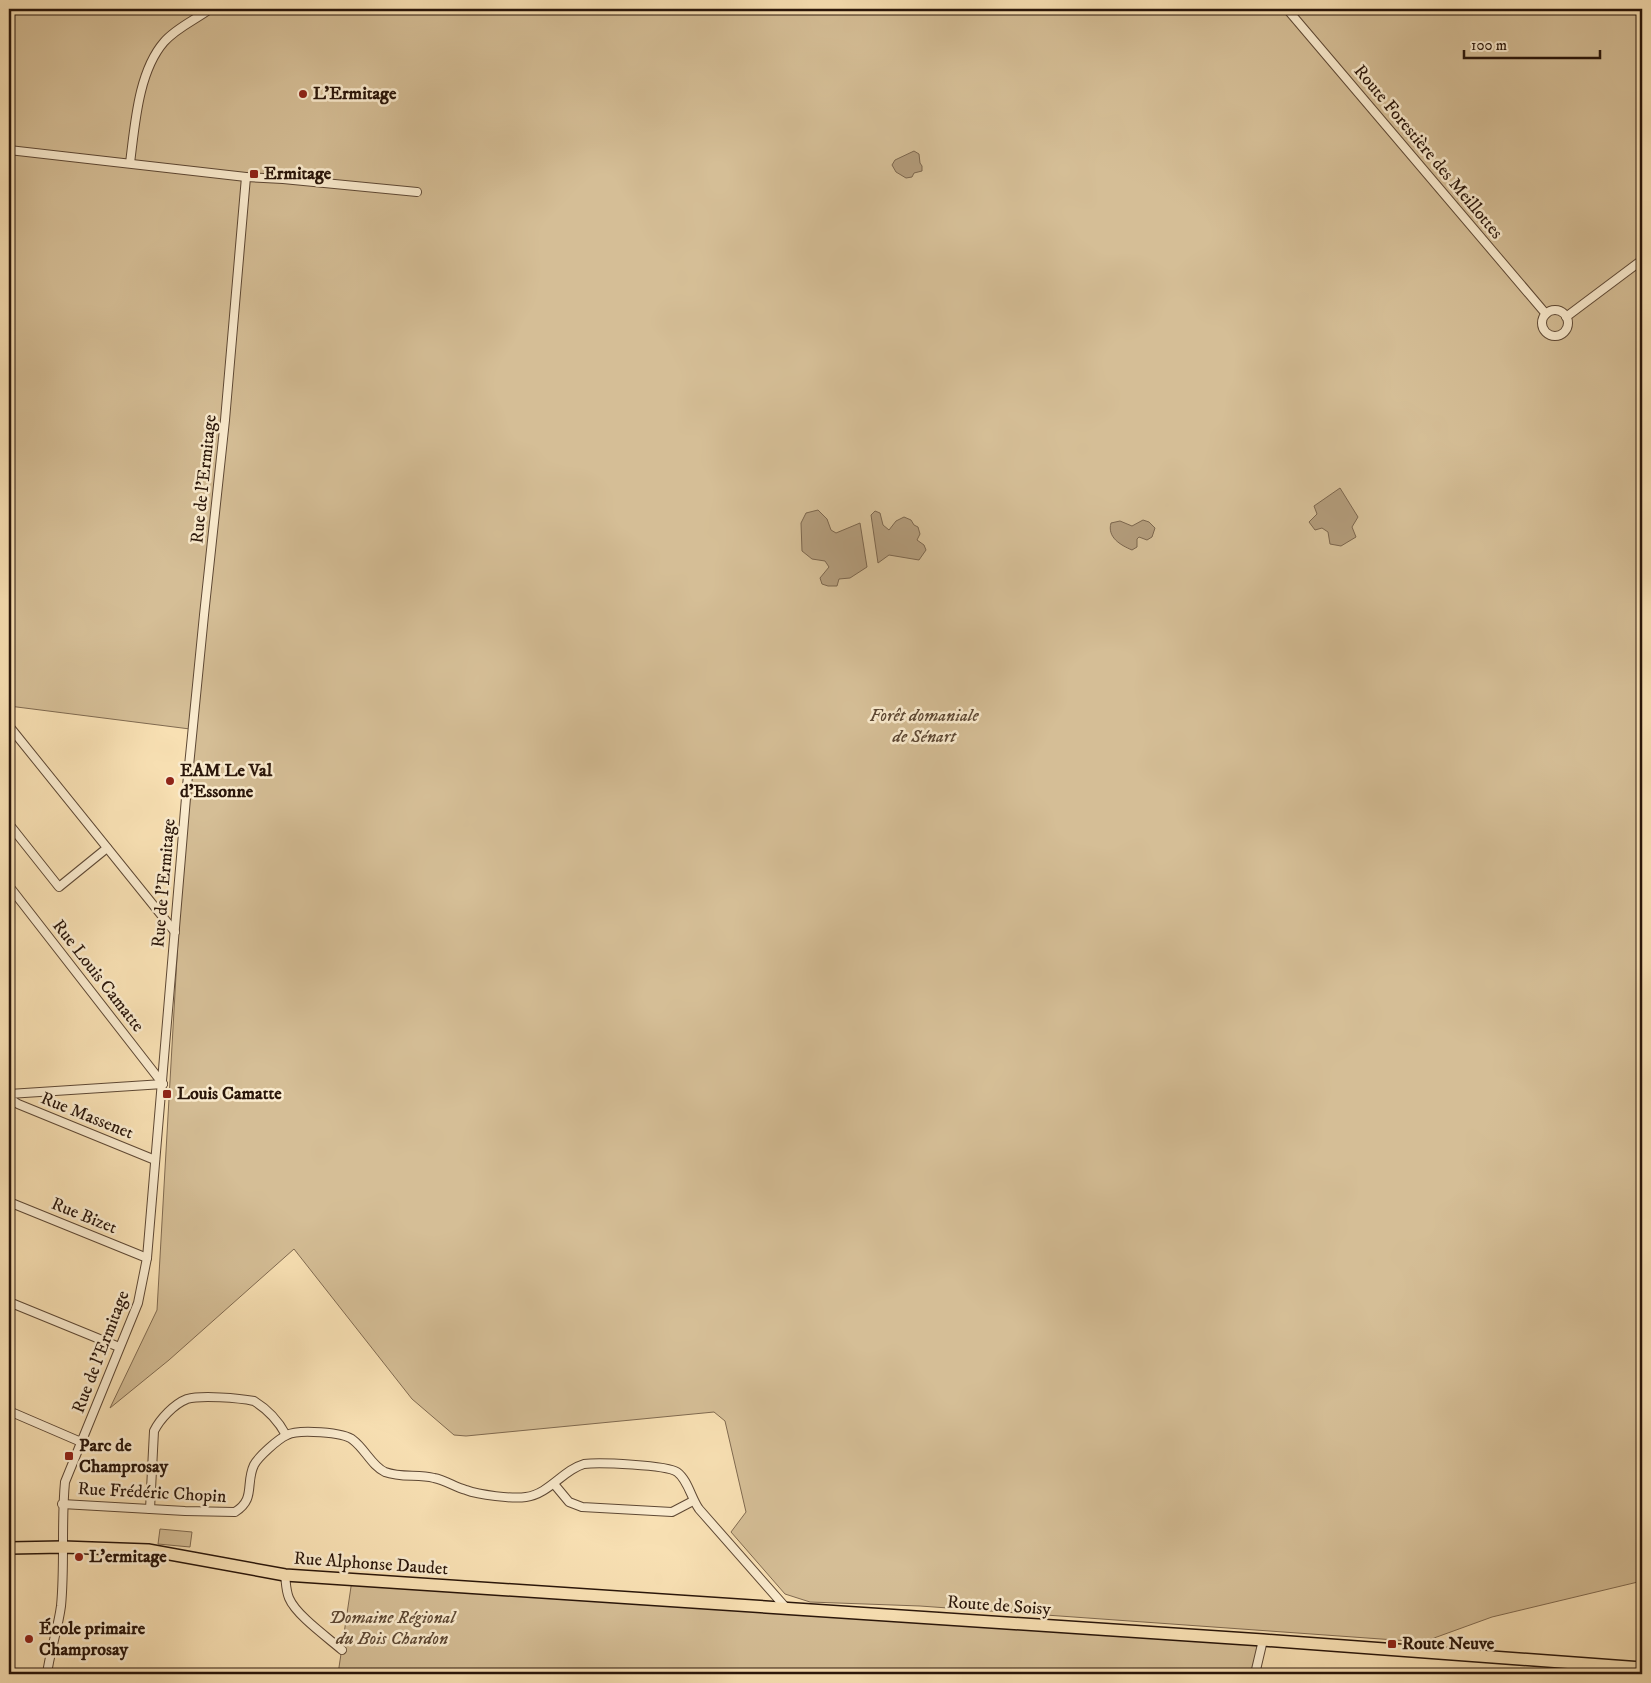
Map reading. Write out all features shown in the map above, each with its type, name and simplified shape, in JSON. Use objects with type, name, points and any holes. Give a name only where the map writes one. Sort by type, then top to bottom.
[{"type":"main road","name":"Rue Alphonse Daudet","points":[[9,1548],[63,1547],[148,1550],[286,1575],[733,1606]]},
{"type":"main road","name":"Route de Soisy","points":[[733,1606],[1263,1640],[1642,1668]]},
{"type":"street","points":[[130,163],[144,76],[152,58],[164,42],[210,9]]},
{"type":"street","name":"Route Forestière des Meillottes","points":[[1287,9],[1546,314]]},
{"type":"street","points":[[9,150],[246,178],[283,179],[417,192]]},
{"type":"street","name":"Rue de l'Ermitage","points":[[47,1674],[60,1608],[63,1568],[62,1504],[64,1482],[138,1303],[148,1258],[175,932],[203,624],[225,420],[246,178]]},
{"type":"street","points":[[1566,317],[1642,260]]},
{"type":"street","points":[[1558,310],[1566,317],[1568,323],[1565,331],[1559,335],[1554,335],[1544,329],[1542,321],[1546,314],[1558,310]]},
{"type":"street","points":[[9,726],[175,932]]},
{"type":"street","points":[[9,824],[59,887],[107,848]]},
{"type":"street","name":"Rue Louis Camatte","points":[[9,886],[163,1084]]},
{"type":"street","points":[[9,1094],[163,1084]]},
{"type":"street","name":"Rue Massenet","points":[[9,1098],[18,1104],[155,1160]]},
{"type":"street","name":"Rue Bizet","points":[[9,1202],[148,1258]]},
{"type":"street","points":[[9,1302],[119,1347]]},
{"type":"street","points":[[150,1509],[154,1431],[158,1423],[178,1404],[187,1400],[197,1398],[254,1401],[261,1405],[281,1426],[286,1435],[292,1432],[300,1432],[347,1436],[383,1471],[409,1477],[434,1478],[472,1492],[526,1497],[536,1495],[584,1464],[671,1469],[683,1477],[693,1501],[787,1609]]},
{"type":"street","points":[[9,1411],[82,1442]]},
{"type":"street","name":"Rue Frédéric Chopin","points":[[62,1504],[235,1512],[246,1502],[254,1464],[286,1435]]},
{"type":"street","points":[[554,1484],[568,1502],[582,1506],[672,1512],[693,1501]]},
{"type":"street","points":[[286,1575],[286,1588],[292,1604],[342,1650]]},
{"type":"street","points":[[1255,1674],[1263,1640]]},
{"type":"green space","name":"Forêt domaniale de Sénart","points":[[9,9],[1642,9],[1642,1581],[1492,1617],[1423,1642],[920,1606],[810,1602],[785,1594],[731,1532],[746,1512],[725,1421],[714,1412],[466,1436],[454,1435],[412,1399],[294,1249],[169,1360],[110,1408],[157,1310],[190,729],[9,706]]},
{"type":"green space","points":[[160,1529],[192,1532],[190,1547],[158,1544]]},
{"type":"green space","name":"Domaine Régional du Bois Chardon","points":[[352,1580],[1263,1640],[1255,1674],[338,1674]]},
{"type":"shaded area","points":[[914,151],[919,154],[922,171],[906,178],[896,172],[892,165],[895,160]]},
{"type":"shaded area","points":[[1340,488],[1358,517],[1352,527],[1356,537],[1341,546],[1330,544],[1328,532],[1322,528],[1315,530],[1309,522],[1317,514],[1314,506]]},
{"type":"shaded area","points":[[818,510],[827,519],[831,530],[836,533],[860,523],[867,567],[850,578],[839,579],[837,586],[822,584],[820,578],[829,567],[825,561],[812,559],[802,551],[801,523],[806,513]]},
{"type":"shaded area","points":[[875,511],[880,513],[883,525],[889,530],[896,521],[904,517],[911,520],[918,527],[920,534],[917,540],[924,545],[926,550],[919,560],[889,555],[878,563],[871,515]]},
{"type":"shaded area","points":[[1143,520],[1149,522],[1155,528],[1152,537],[1147,540],[1139,537],[1137,539],[1137,547],[1132,550],[1119,543],[1111,532],[1111,523],[1120,521],[1132,526]]},
{"type":"place","name":"L'Ermitage","points":[[303,94]]},
{"type":"place","name":"Ermitage","points":[[254,174]]},
{"type":"place","name":"EAM Le Val d'Essonne","points":[[170,781]]},
{"type":"place","name":"Louis Camatte","points":[[167,1094]]},
{"type":"place","name":"Parc de Champrosay","points":[[69,1456]]},
{"type":"place","name":"L'ermitage","points":[[79,1557]]},
{"type":"place","name":"École primaire Champrosay","points":[[29,1639]]},
{"type":"place","name":"Route Neuve","points":[[1392,1644]]}]
